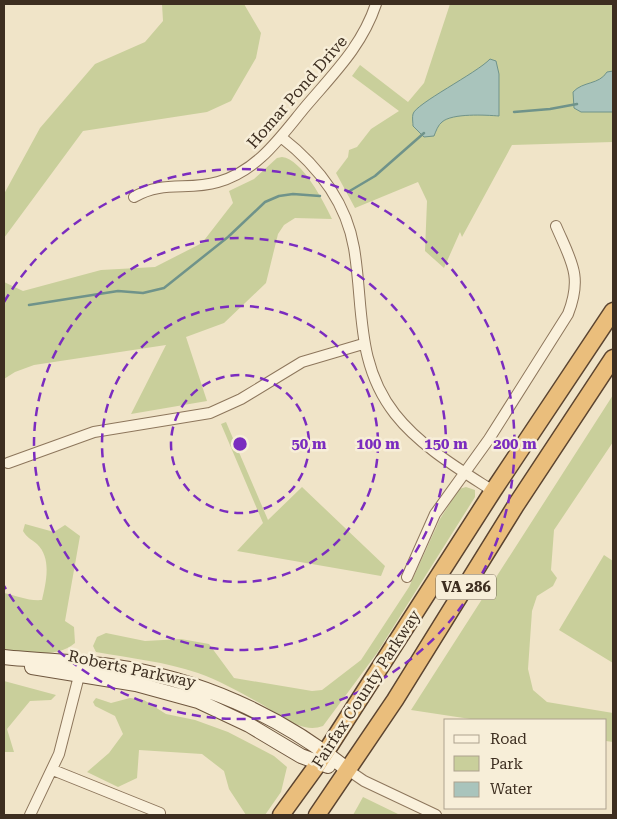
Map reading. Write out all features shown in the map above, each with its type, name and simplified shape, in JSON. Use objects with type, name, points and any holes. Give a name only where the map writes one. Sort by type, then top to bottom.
[{"type":"highway","name":"Fairfax County Parkway","points":[[282,815],[322,758],[493,491],[613,311]]},
{"type":"highway","name":"Fairfax County Parkway","points":[[317,815],[348,770],[613,358]]},
{"type":"main road","name":"Roberts Parkway","points":[[4,657],[80,668]]},
{"type":"main road","name":"Roberts Parkway","points":[[4,662],[158,674],[203,687],[233,700],[322,758],[348,770]]},
{"type":"street","name":"Homar Pond Drive","points":[[134,197],[155,187],[205,185],[230,178],[257,162],[281,137],[352,52],[367,28],[376,4]]},
{"type":"street","points":[[281,137],[318,171],[344,214],[354,248],[363,344],[366,359],[377,384],[395,414],[426,445],[493,491]]},
{"type":"street","points":[[407,576],[435,514],[465,473],[556,336],[576,296],[576,277],[573,263],[556,226]]},
{"type":"street","points":[[8,462],[94,432],[210,413],[241,399],[302,362],[363,344]]},
{"type":"street","points":[[30,815],[54,770],[70,716],[80,668]]},
{"type":"street","points":[[54,770],[160,813]]},
{"type":"street","points":[[348,770],[364,781],[436,815]]},
{"type":"green space","points":[[162,4],[244,4],[261,33],[256,58],[231,101],[207,112],[83,131],[4,238],[4,194],[40,128],[95,64],[145,42],[163,21]]},
{"type":"green space","points":[[450,4],[613,4],[613,142],[512,145],[462,237],[460,232],[444,268],[425,251],[427,201],[418,182],[355,208],[336,173],[348,157],[349,150],[357,147],[371,129],[399,111],[352,76],[360,65],[408,102],[424,83]]},
{"type":"green space","points":[[282,157],[297,165],[312,182],[332,219],[295,218],[284,225],[278,234],[266,283],[224,323],[186,337],[207,401],[131,414],[166,345],[34,365],[15,372],[4,379],[4,282],[23,291],[101,270],[155,267],[202,243],[233,203],[229,191],[254,179],[277,158]]},
{"type":"green space","points":[[613,395],[613,442],[554,530],[551,570],[557,578],[553,586],[537,596],[532,611],[528,669],[533,690],[547,702],[613,713],[613,742],[607,741],[607,719],[470,719],[411,710]]},
{"type":"green space","points":[[226,422],[268,520],[302,487],[385,566],[381,576],[237,551],[263,523],[221,424]]},
{"type":"green space","points":[[466,487],[475,490],[475,497],[377,653],[323,726],[314,728],[296,724],[234,689],[198,673],[161,663],[96,652],[93,646],[97,637],[106,633],[145,641],[181,639],[209,644],[234,678],[312,691],[322,690],[361,660],[409,587],[440,519],[459,489]]},
{"type":"green space","points":[[25,524],[54,532],[65,525],[80,536],[65,621],[74,627],[75,643],[59,651],[32,653],[4,650],[4,593],[27,599],[42,600],[45,586],[47,571],[45,556],[37,544],[23,531]]},
{"type":"green space","points":[[604,555],[613,561],[613,663],[559,630]]},
{"type":"green space","points":[[4,681],[56,695],[51,700],[30,701],[7,729],[14,752],[4,752]]},
{"type":"green space","points":[[96,698],[111,703],[130,698],[144,700],[166,714],[195,720],[228,732],[274,756],[287,767],[281,792],[265,815],[246,815],[229,789],[224,771],[202,754],[139,750],[137,778],[118,787],[87,772],[109,753],[123,734],[115,716],[95,706],[93,702]]},
{"type":"green space","points":[[363,797],[398,814],[353,815]]},
{"type":"water","points":[[490,59],[496,61],[499,74],[499,116],[469,115],[453,117],[441,123],[434,136],[424,137],[413,126],[413,114],[416,109]]},
{"type":"water","points":[[613,71],[613,112],[581,112],[574,108],[573,92],[581,86],[600,79],[607,72]]},
{"type":"waterway","points":[[514,112],[550,109],[577,104]]},
{"type":"waterway","points":[[348,192],[375,176],[424,133]]},
{"type":"waterway","points":[[29,305],[118,291],[143,293],[164,288],[228,237],[265,202],[279,196],[293,194],[320,196]]}]
